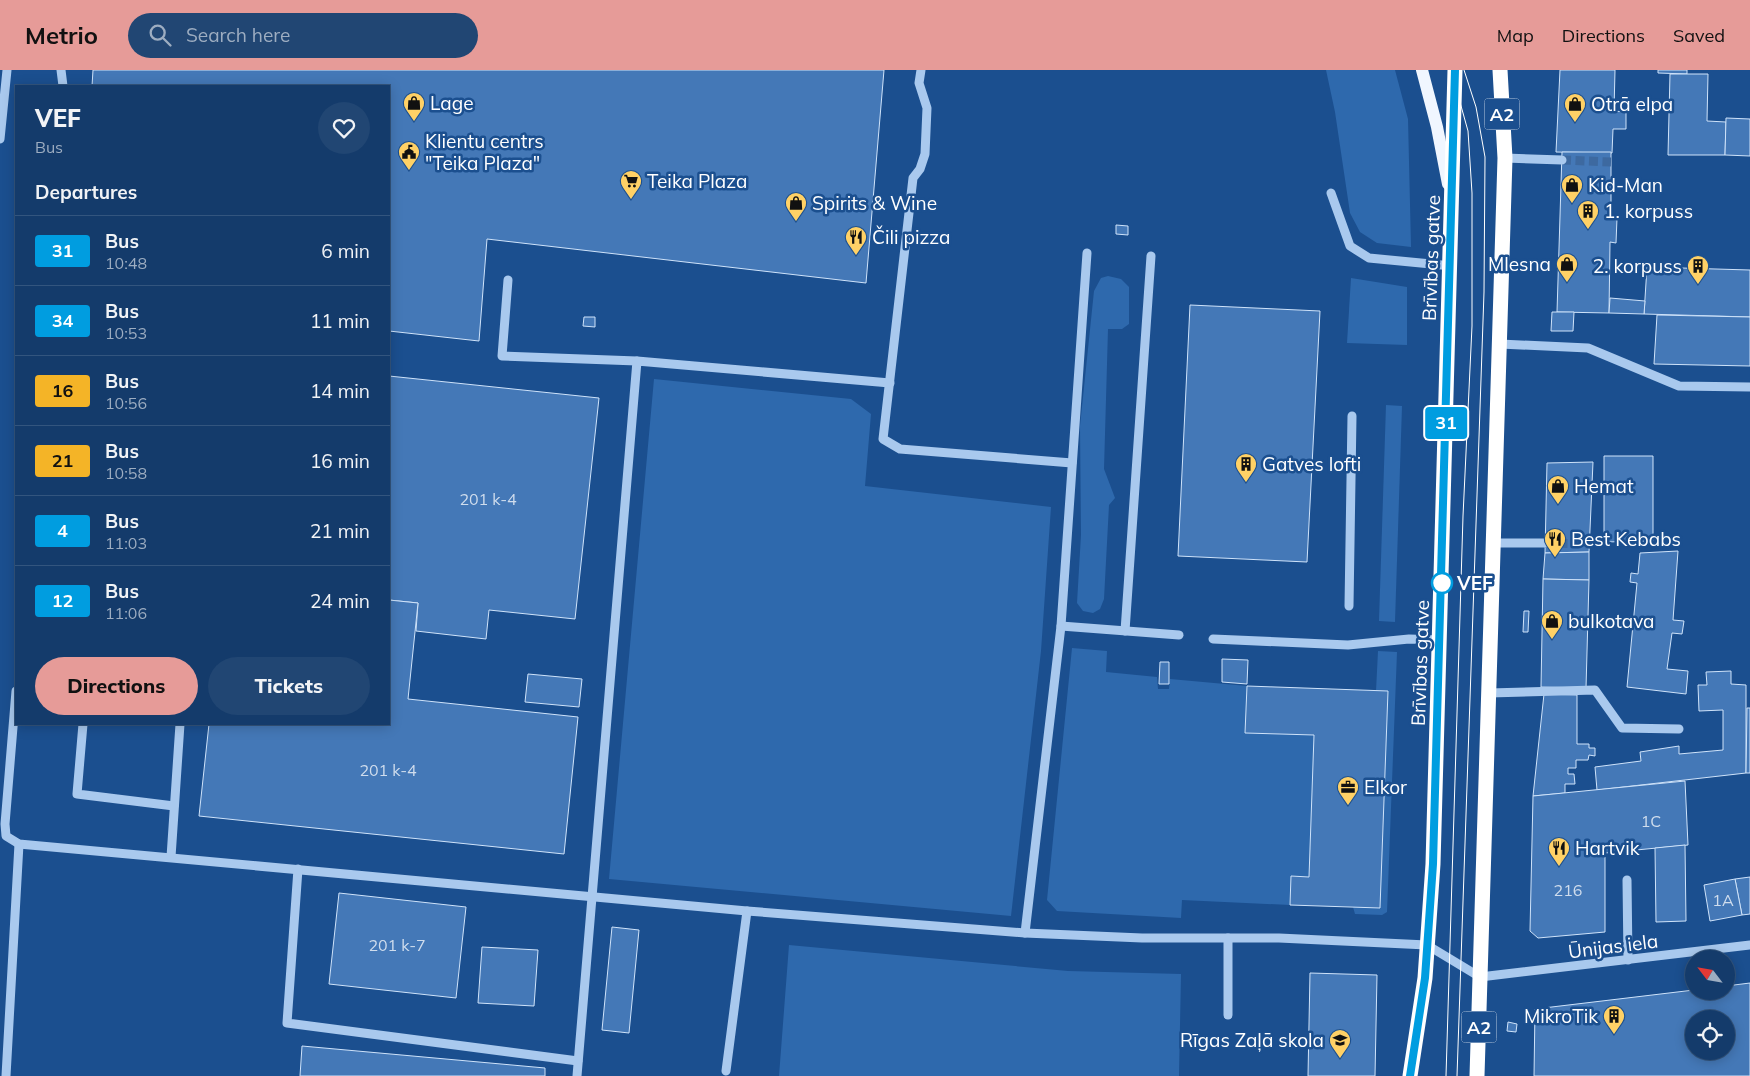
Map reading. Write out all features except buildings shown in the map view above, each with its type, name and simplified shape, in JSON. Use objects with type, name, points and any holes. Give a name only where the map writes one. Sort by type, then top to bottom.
[{"type":"highway","name":"Brīvības gatve","points":[[1410,1076],[1425,978],[1433,864],[1452,266],[1455,70]]},
{"type":"highway","name":"A2","points":[[1477,1076],[1505,158],[1500,70]]},
{"type":"main road","points":[[1422,70],[1437,127],[1453,210]]},
{"type":"street","points":[[0,139],[7,70]]},
{"type":"street","points":[[61,70],[63,85]]},
{"type":"street","points":[[921,70],[919,83],[928,108],[925,154],[920,169],[913,178],[883,440],[900,449],[1072,463]]},
{"type":"street","points":[[1505,158],[1562,160]]},
{"type":"street","points":[[1331,193],[1350,246],[1369,258],[1452,266]]},
{"type":"street","points":[[1025,933],[1061,626],[1087,253]]},
{"type":"street","points":[[1125,630],[1151,256]]},
{"type":"street","points":[[508,280],[502,356],[637,361],[890,383]]},
{"type":"street","points":[[1500,344],[1588,348],[1679,386],[1750,387]]},
{"type":"street","points":[[577,1076],[637,361]]},
{"type":"street","points":[[1349,606],[1352,416]]},
{"type":"street","points":[[1494,543],[1545,543]]},
{"type":"street","points":[[1061,626],[1179,634]]},
{"type":"street","points":[[1213,639],[1348,645],[1409,639],[1441,640]]},
{"type":"street","points":[[1490,693],[1595,690],[1622,728],[1679,729]]},
{"type":"street","points":[[15,702],[4,824],[6,836],[19,844],[747,910],[1025,933],[1142,938],[1279,938],[1427,945],[1480,977]]},
{"type":"street","points":[[83,725],[77,794],[174,806]]},
{"type":"street","points":[[171,857],[180,725]]},
{"type":"street","points":[[6,1076],[19,844]]},
{"type":"street","points":[[298,869],[286,1023],[578,1061]]},
{"type":"street","points":[[1627,880],[1628,960]]},
{"type":"street","points":[[726,1071],[747,910]]},
{"type":"street","points":[[1228,938],[1228,1015]]},
{"type":"street","name":"Ūnijas iela","points":[[1480,977],[1750,945]]},
{"type":"shaded area","points":[[1326,70],[1395,70],[1408,119],[1411,247],[1377,243],[1360,232],[1350,213],[1335,112]]},
{"type":"shaded area","points":[[1108,276],[1121,279],[1129,287],[1129,324],[1122,329],[1108,329],[1104,469],[1115,498],[1109,505],[1104,599],[1100,609],[1093,613],[1083,611],[1077,603],[1081,535],[1080,426],[1094,291],[1101,278]]},
{"type":"shaded area","points":[[1351,278],[1407,287],[1407,345],[1347,343]]},
{"type":"shaded area","points":[[654,379],[851,399],[871,414],[865,486],[1051,507],[1041,651],[1011,916],[609,879]]},
{"type":"shaded area","points":[[1386,405],[1402,406],[1395,622],[1379,621]]},
{"type":"shaded area","points":[[1072,648],[1107,651],[1106,672],[1157,677],[1158,689],[1169,689],[1170,679],[1247,686],[1245,733],[1314,735],[1309,877],[1291,876],[1290,905],[1182,900],[1181,918],[1057,911],[1047,900]]},
{"type":"shaded area","points":[[1378,651],[1397,652],[1387,912],[1382,915],[1355,914],[1353,907],[1380,907],[1388,691],[1376,691]]},
{"type":"shaded area","points":[[789,945],[1068,971],[1181,974],[1179,1076],[779,1076]]},
{"type":"tunnel","points":[[1562,160],[1611,162]]},
{"type":"tunnel","points":[[1545,543],[1590,544]]},
{"type":"tram line","points":[[1446,1076],[1463,516],[1472,326],[1472,193],[1468,131],[1451,70]]},
{"type":"tram line","points":[[1457,1076],[1484,292],[1485,157],[1476,107],[1464,70]]},
{"type":"bus line","name":"31","points":[[1410,1076],[1425,978],[1433,864],[1452,266],[1455,70]]},
{"type":"place","name":"Lage","points":[[414,122]]},
{"type":"place","name":"Otrā elpa","points":[[1575,123]]},
{"type":"place","name":"Klientu centrs \"Teika Plaza\"","points":[[409,171]]},
{"type":"place","name":"Teika Plaza","points":[[631,200]]},
{"type":"place","name":"Kid-Man","points":[[1572,204]]},
{"type":"place","name":"Spirits & Wine","points":[[796,222]]},
{"type":"place","name":"1. korpuss","points":[[1588,230]]},
{"type":"place","name":"Čili pizza","points":[[856,256]]},
{"type":"place","name":"Mlesna","points":[[1567,283]]},
{"type":"place","name":"2. korpuss","points":[[1698,285]]},
{"type":"place","name":"Gatves lofti","points":[[1246,483]]},
{"type":"place","name":"Hemat","points":[[1558,505]]},
{"type":"place","name":"Best Kebabs","points":[[1555,558]]},
{"type":"place","name":"VEF","points":[[1442,583]]},
{"type":"place","name":"bulkotava","points":[[1552,640]]},
{"type":"place","name":"Elkor","points":[[1348,806]]},
{"type":"place","name":"Hartvik","points":[[1559,867]]},
{"type":"place","name":"MikroTik","points":[[1614,1035]]},
{"type":"place","name":"Rīgas Zaļā skola","points":[[1340,1059]]}]
